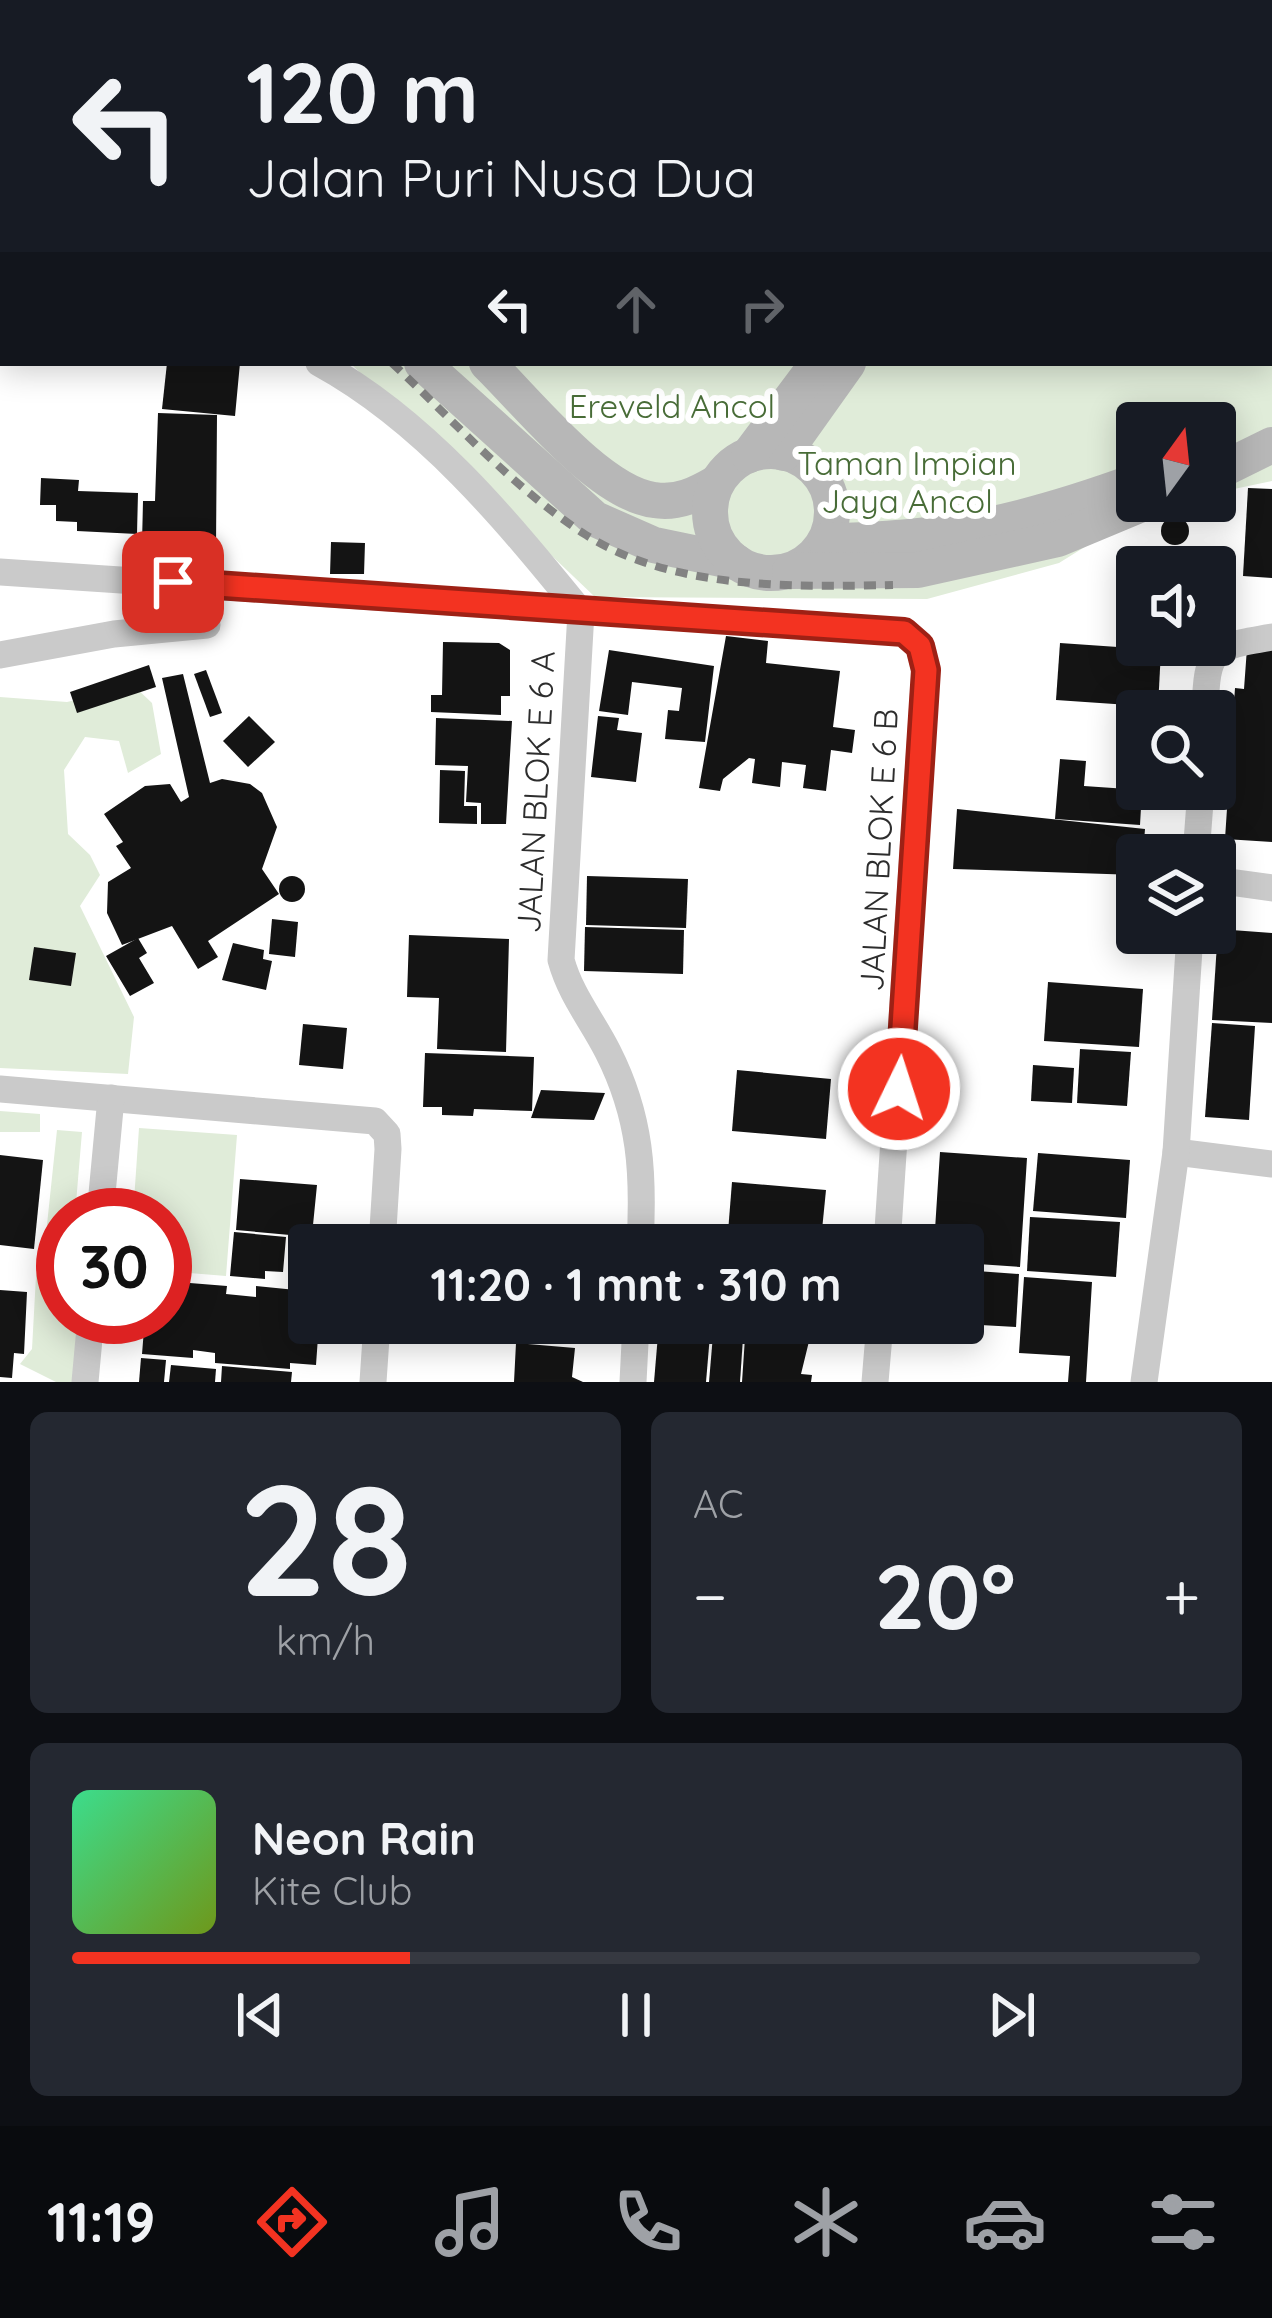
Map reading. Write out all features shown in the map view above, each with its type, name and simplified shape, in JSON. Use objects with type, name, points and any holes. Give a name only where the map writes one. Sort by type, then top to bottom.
[{"type":"street","points":[[324,366],[352,382],[490,500],[581,612]]},
{"type":"street","points":[[425,366],[595,519],[654,545],[736,562]]},
{"type":"street","points":[[490,366],[625,491],[655,501],[689,498],[767,454],[845,366]]},
{"type":"street","points":[[767,454],[816,366]]},
{"type":"street","points":[[1236,451],[1272,445]]},
{"type":"street","points":[[1236,463],[1272,445]]},
{"type":"street","points":[[767,454],[816,470],[830,494],[832,521],[826,541],[813,557],[790,571]]},
{"type":"street","points":[[716,483],[711,526],[723,551],[753,571],[918,570],[1058,539],[1116,515]]},
{"type":"street","points":[[826,541],[914,541],[1041,516],[1116,489]]},
{"type":"street","points":[[0,572],[433,597],[581,612]]},
{"type":"street","name":"JALAN BLOK E 6 B","points":[[581,612],[882,627],[904,632],[920,646],[926,670],[888,1224]]},
{"type":"street","name":"JALAN BLOK E 6 A","points":[[581,612],[561,960],[568,988],[608,1052],[638,1124],[644,1174],[641,1224]]},
{"type":"street","points":[[0,655],[115,634],[207,625]]},
{"type":"street","points":[[1206,690],[1206,671],[1224,644],[1272,637]]},
{"type":"street","points":[[1236,883],[1272,888]]},
{"type":"street","points":[[1144,1382],[1176,1152],[1189,954]]},
{"type":"street","points":[[0,1089],[375,1120],[387,1134],[383,1224]]},
{"type":"street","points":[[103,1188],[111,1098]]},
{"type":"street","points":[[1176,1152],[1272,1164]]},
{"type":"street","points":[[85,1382],[89,1344]]},
{"type":"street","points":[[373,1382],[375,1344]]},
{"type":"street","points":[[633,1382],[635,1344]]},
{"type":"street","points":[[875,1382],[878,1344]]},
{"type":"green space","name":"Taman Impian Jaya Ancol","points":[[353,366],[1272,366],[1272,481],[1236,489],[1236,402],[1116,402],[1116,522],[1125,522],[1059,563],[927,599],[595,597]]},
{"type":"green space","points":[[134,686],[152,703],[161,754],[128,773],[119,741],[85,737],[64,770],[68,834],[90,855],[100,875],[80,906],[134,1017],[128,1074],[0,1068],[0,697],[67,702]]},
{"type":"green space","points":[[0,1111],[40,1114],[40,1132],[0,1132]]},
{"type":"green space","points":[[139,1128],[237,1135],[226,1276],[192,1273],[192,1188],[135,1188]]},
{"type":"green space","points":[[57,1130],[82,1132],[77,1188],[51,1188]]},
{"type":"green space","points":[[36,1276],[36,1344],[76,1344],[73,1382],[56,1382],[20,1364],[32,1349]]},
{"type":"building","points":[[167,366],[240,366],[235,416],[162,409]]},
{"type":"building","points":[[158,413],[217,415],[216,547],[142,544],[143,501],[155,501]]},
{"type":"building","points":[[41,478],[79,480],[78,491],[138,493],[137,534],[77,531],[77,522],[56,521],[56,505],[40,505]]},
{"type":"building","points":[[1248,488],[1272,489],[1272,578],[1243,576]]},
{"type":"building","points":[[1164,522],[1188,526],[1188,536],[1180,544],[1170,544],[1162,536]]},
{"type":"building","points":[[331,542],[365,543],[364,574],[330,574]]},
{"type":"building","points":[[726,636],[768,641],[766,663],[840,671],[833,727],[855,730],[852,753],[831,750],[826,791],[803,788],[806,765],[782,762],[780,787],[752,783],[755,759],[749,758],[723,779],[720,791],[699,788]]},
{"type":"building","points":[[443,642],[499,643],[510,650],[510,696],[501,696],[501,715],[431,712],[431,695],[442,695]]},
{"type":"building","points":[[1060,643],[1116,647],[1116,666],[1160,666],[1159,690],[1116,690],[1116,704],[1056,700]]},
{"type":"building","points":[[1247,648],[1272,649],[1272,842],[1236,840],[1236,834],[1225,834],[1227,810],[1236,810],[1235,688],[1244,689]]},
{"type":"building","points":[[609,650],[714,666],[705,742],[665,739],[668,710],[679,711],[682,688],[632,682],[628,715],[599,711]]},
{"type":"building","points":[[149,665],[156,687],[77,713],[70,692]]},
{"type":"building","points":[[206,670],[222,713],[210,717],[194,674]]},
{"type":"building","points":[[183,674],[210,783],[222,779],[250,784],[262,793],[277,827],[262,869],[279,894],[208,941],[218,957],[198,969],[172,926],[122,945],[107,913],[108,882],[131,868],[116,846],[123,842],[104,814],[145,786],[170,784],[181,802],[189,797],[162,678]]},
{"type":"building","points":[[249,716],[275,742],[248,767],[223,741]]},
{"type":"building","points":[[598,716],[619,718],[617,730],[642,733],[636,782],[591,777]]},
{"type":"building","points":[[436,718],[512,721],[506,824],[481,824],[481,803],[466,802],[468,766],[435,765]]},
{"type":"building","points":[[1060,759],[1086,761],[1084,786],[1116,788],[1116,810],[1141,810],[1140,825],[1055,819]]},
{"type":"building","points":[[440,770],[465,771],[464,806],[477,806],[477,824],[439,823]]},
{"type":"building","points":[[957,809],[1145,829],[1145,834],[1116,834],[1116,874],[953,869]]},
{"type":"building","points":[[292,876],[305,889],[292,902],[279,889]]},
{"type":"building","points":[[587,876],[688,879],[686,928],[586,925]]},
{"type":"building","points":[[272,919],[298,922],[295,957],[269,954]]},
{"type":"building","points":[[585,927],[684,930],[683,974],[584,971]]},
{"type":"building","points":[[1236,930],[1272,933],[1272,1023],[1212,1020],[1216,954],[1236,954]]},
{"type":"building","points":[[409,935],[509,939],[506,1052],[437,1049],[439,998],[407,997]]},
{"type":"building","points":[[138,938],[147,953],[139,958],[154,983],[130,996],[106,956]]},
{"type":"building","points":[[233,943],[264,950],[263,959],[272,961],[266,990],[222,980]]},
{"type":"building","points":[[34,947],[76,953],[71,986],[29,980]]},
{"type":"building","points":[[1048,982],[1143,989],[1139,1047],[1044,1041]]},
{"type":"building","points":[[1212,1023],[1255,1026],[1249,1120],[1205,1117]]},
{"type":"building","points":[[303,1024],[347,1028],[343,1069],[299,1065]]},
{"type":"building","points":[[1080,1049],[1131,1052],[1127,1106],[1077,1103]]},
{"type":"building","points":[[425,1053],[534,1057],[532,1111],[474,1109],[473,1116],[442,1115],[442,1107],[423,1107]]},
{"type":"building","points":[[1033,1065],[1074,1068],[1072,1103],[1031,1101]]},
{"type":"building","points":[[737,1070],[831,1079],[826,1139],[732,1131]]},
{"type":"building","points":[[541,1090],[605,1093],[594,1120],[531,1118]]},
{"type":"building","points":[[940,1152],[1027,1158],[1020,1267],[984,1264],[984,1224],[935,1224]]},
{"type":"building","points":[[1038,1153],[1130,1160],[1126,1218],[1033,1211]]},
{"type":"building","points":[[0,1155],[43,1160],[40,1188],[36,1188],[34,1249],[0,1245]]},
{"type":"building","points":[[240,1179],[317,1185],[313,1224],[288,1224],[288,1235],[236,1230]]},
{"type":"building","points":[[732,1182],[826,1190],[823,1224],[729,1224]]},
{"type":"building","points":[[1030,1217],[1120,1222],[1116,1277],[1027,1271]]},
{"type":"building","points":[[234,1232],[286,1237],[283,1272],[265,1271],[265,1279],[230,1276]]},
{"type":"building","points":[[984,1272],[1019,1274],[1016,1327],[984,1325]]},
{"type":"building","points":[[1024,1277],[1092,1282],[1086,1382],[1068,1382],[1070,1356],[1019,1353]]},
{"type":"building","points":[[192,1283],[227,1286],[226,1294],[256,1297],[256,1286],[288,1289],[288,1344],[318,1344],[316,1365],[290,1363],[290,1369],[215,1363],[215,1353],[193,1350],[193,1358],[142,1354],[143,1344],[192,1344]]},
{"type":"building","points":[[0,1290],[27,1292],[24,1354],[14,1353],[12,1378],[0,1377]]},
{"type":"building","points":[[516,1344],[575,1348],[572,1377],[583,1382],[514,1382]]},
{"type":"building","points":[[657,1344],[709,1344],[706,1382],[654,1382]]},
{"type":"building","points":[[712,1344],[743,1344],[740,1382],[709,1382]]},
{"type":"building","points":[[745,1344],[808,1344],[801,1374],[812,1375],[811,1382],[742,1382]]},
{"type":"building","points":[[141,1358],[166,1360],[164,1382],[139,1382]]},
{"type":"building","points":[[171,1365],[216,1369],[215,1382],[169,1382]]},
{"type":"building","points":[[222,1366],[292,1372],[291,1382],[221,1382]]},
{"type":"railway","points":[[395,366],[534,497],[620,553],[695,576],[735,581],[893,585]]},
{"type":"route","points":[[173,582],[904,632],[920,646],[926,670],[899,1089]]},
{"type":"park label","name":"Ereveld Ancol","points":[[672,405]]}]
